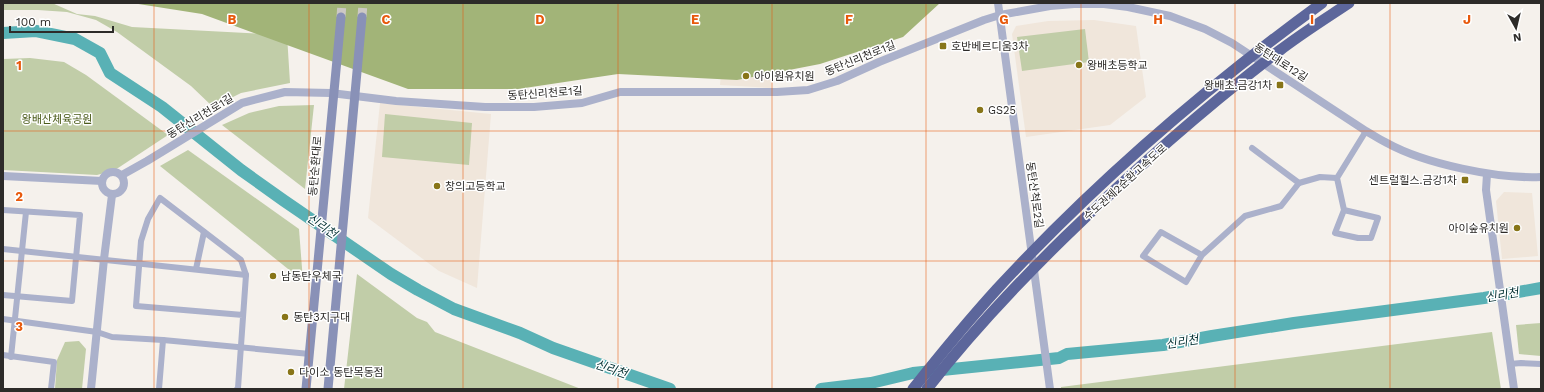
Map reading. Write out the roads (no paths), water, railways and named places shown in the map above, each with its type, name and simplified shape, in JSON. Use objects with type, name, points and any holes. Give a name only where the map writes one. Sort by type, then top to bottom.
[{"type":"highway","name":"수도권제2순환고속도로","points":[[913,389],[997,290],[1075,210],[1208,90],[1322,3]]},
{"type":"highway","name":"수도권제2순환고속도로","points":[[927,389],[968,339],[1022,280],[1149,158],[1217,100],[1280,50],[1349,3]]},
{"type":"main road","name":"동탄순환대로","points":[[306,389],[341,16]]},
{"type":"main road","points":[[328,389],[362,17]]},
{"type":"street","name":"동탄산척로2길","points":[[998,3],[1050,389]]},
{"type":"street","name":"동탄대로12길","points":[[1000,15],[1050,6],[1104,4],[1128,7],[1170,16],[1205,29],[1232,43],[1388,144],[1436,162],[1487,174],[1541,177]]},
{"type":"street","name":"동탄신리천로1길","points":[[102,181],[106,175],[112,172],[122,175],[242,103],[285,92],[331,93],[396,101],[478,106],[534,107],[582,103],[620,92],[777,92],[808,90],[837,81],[963,27],[1000,15]]},
{"type":"street","points":[[1344,210],[1378,218],[1371,238],[1358,238],[1335,232],[1344,210],[1336,178],[1366,131]]},
{"type":"street","points":[[1252,148],[1299,183]]},
{"type":"street","points":[[1487,174],[1486,190],[1514,389]]},
{"type":"street","points":[[3,176],[102,181],[105,192],[112,195],[119,194],[124,188],[125,181],[122,175]]},
{"type":"street","points":[[1202,255],[1161,232],[1143,256],[1186,282],[1202,255],[1245,216],[1281,206],[1299,183],[1320,177],[1336,178]]},
{"type":"street","points":[[91,389],[112,195]]},
{"type":"street","points":[[237,389],[241,347],[246,275],[241,260],[160,198],[148,219],[141,241],[136,306],[243,316]]},
{"type":"street","points":[[3,210],[80,215],[72,301],[3,295]]},
{"type":"street","points":[[11,356],[26,212]]},
{"type":"street","points":[[196,269],[204,232]]},
{"type":"street","points":[[3,249],[246,275]]},
{"type":"street","points":[[3,319],[97,332],[112,336],[310,354]]},
{"type":"street","points":[[159,389],[163,340]]},
{"type":"street","points":[[3,356],[54,362],[51,389]]},
{"type":"street","points":[[1510,364],[1541,364]]},
{"type":"waterway","name":"신리천","points":[[3,33],[36,31],[75,39],[100,53],[110,73],[162,107],[241,170],[283,200],[391,274],[418,290],[454,309],[520,333],[553,348],[670,389]]},
{"type":"waterway","name":"신리천","points":[[821,389],[871,383],[913,373],[1059,358],[1067,354],[1163,345],[1294,323],[1484,298],[1541,288]]},
{"type":"tunnel","points":[[341,17],[342,3]]},
{"type":"tunnel","points":[[362,17],[363,3]]},
{"type":"place","name":"호반베르디움3차","points":[[943,46]]},
{"type":"place","name":"왕배초등학교","points":[[1079,65]]},
{"type":"place","name":"아이원유치원","points":[[746,76]]},
{"type":"place","name":"왕배초.금강1차","points":[[1280,85]]},
{"type":"place","name":"GS25","points":[[980,110]]},
{"type":"place","name":"센트럴힐스.금강1차","points":[[1465,180]]},
{"type":"place","name":"창의고등학교","points":[[437,186]]},
{"type":"place","name":"아이숲유치원","points":[[1517,228]]},
{"type":"place","name":"남동탄우체국","points":[[273,276]]},
{"type":"place","name":"동탄3지구대","points":[[285,317]]},
{"type":"place","name":"다이소 동탄목동점","points":[[291,372]]},
{"type":"park label","name":"왕배산체육공원","points":[[57,119]]}]
